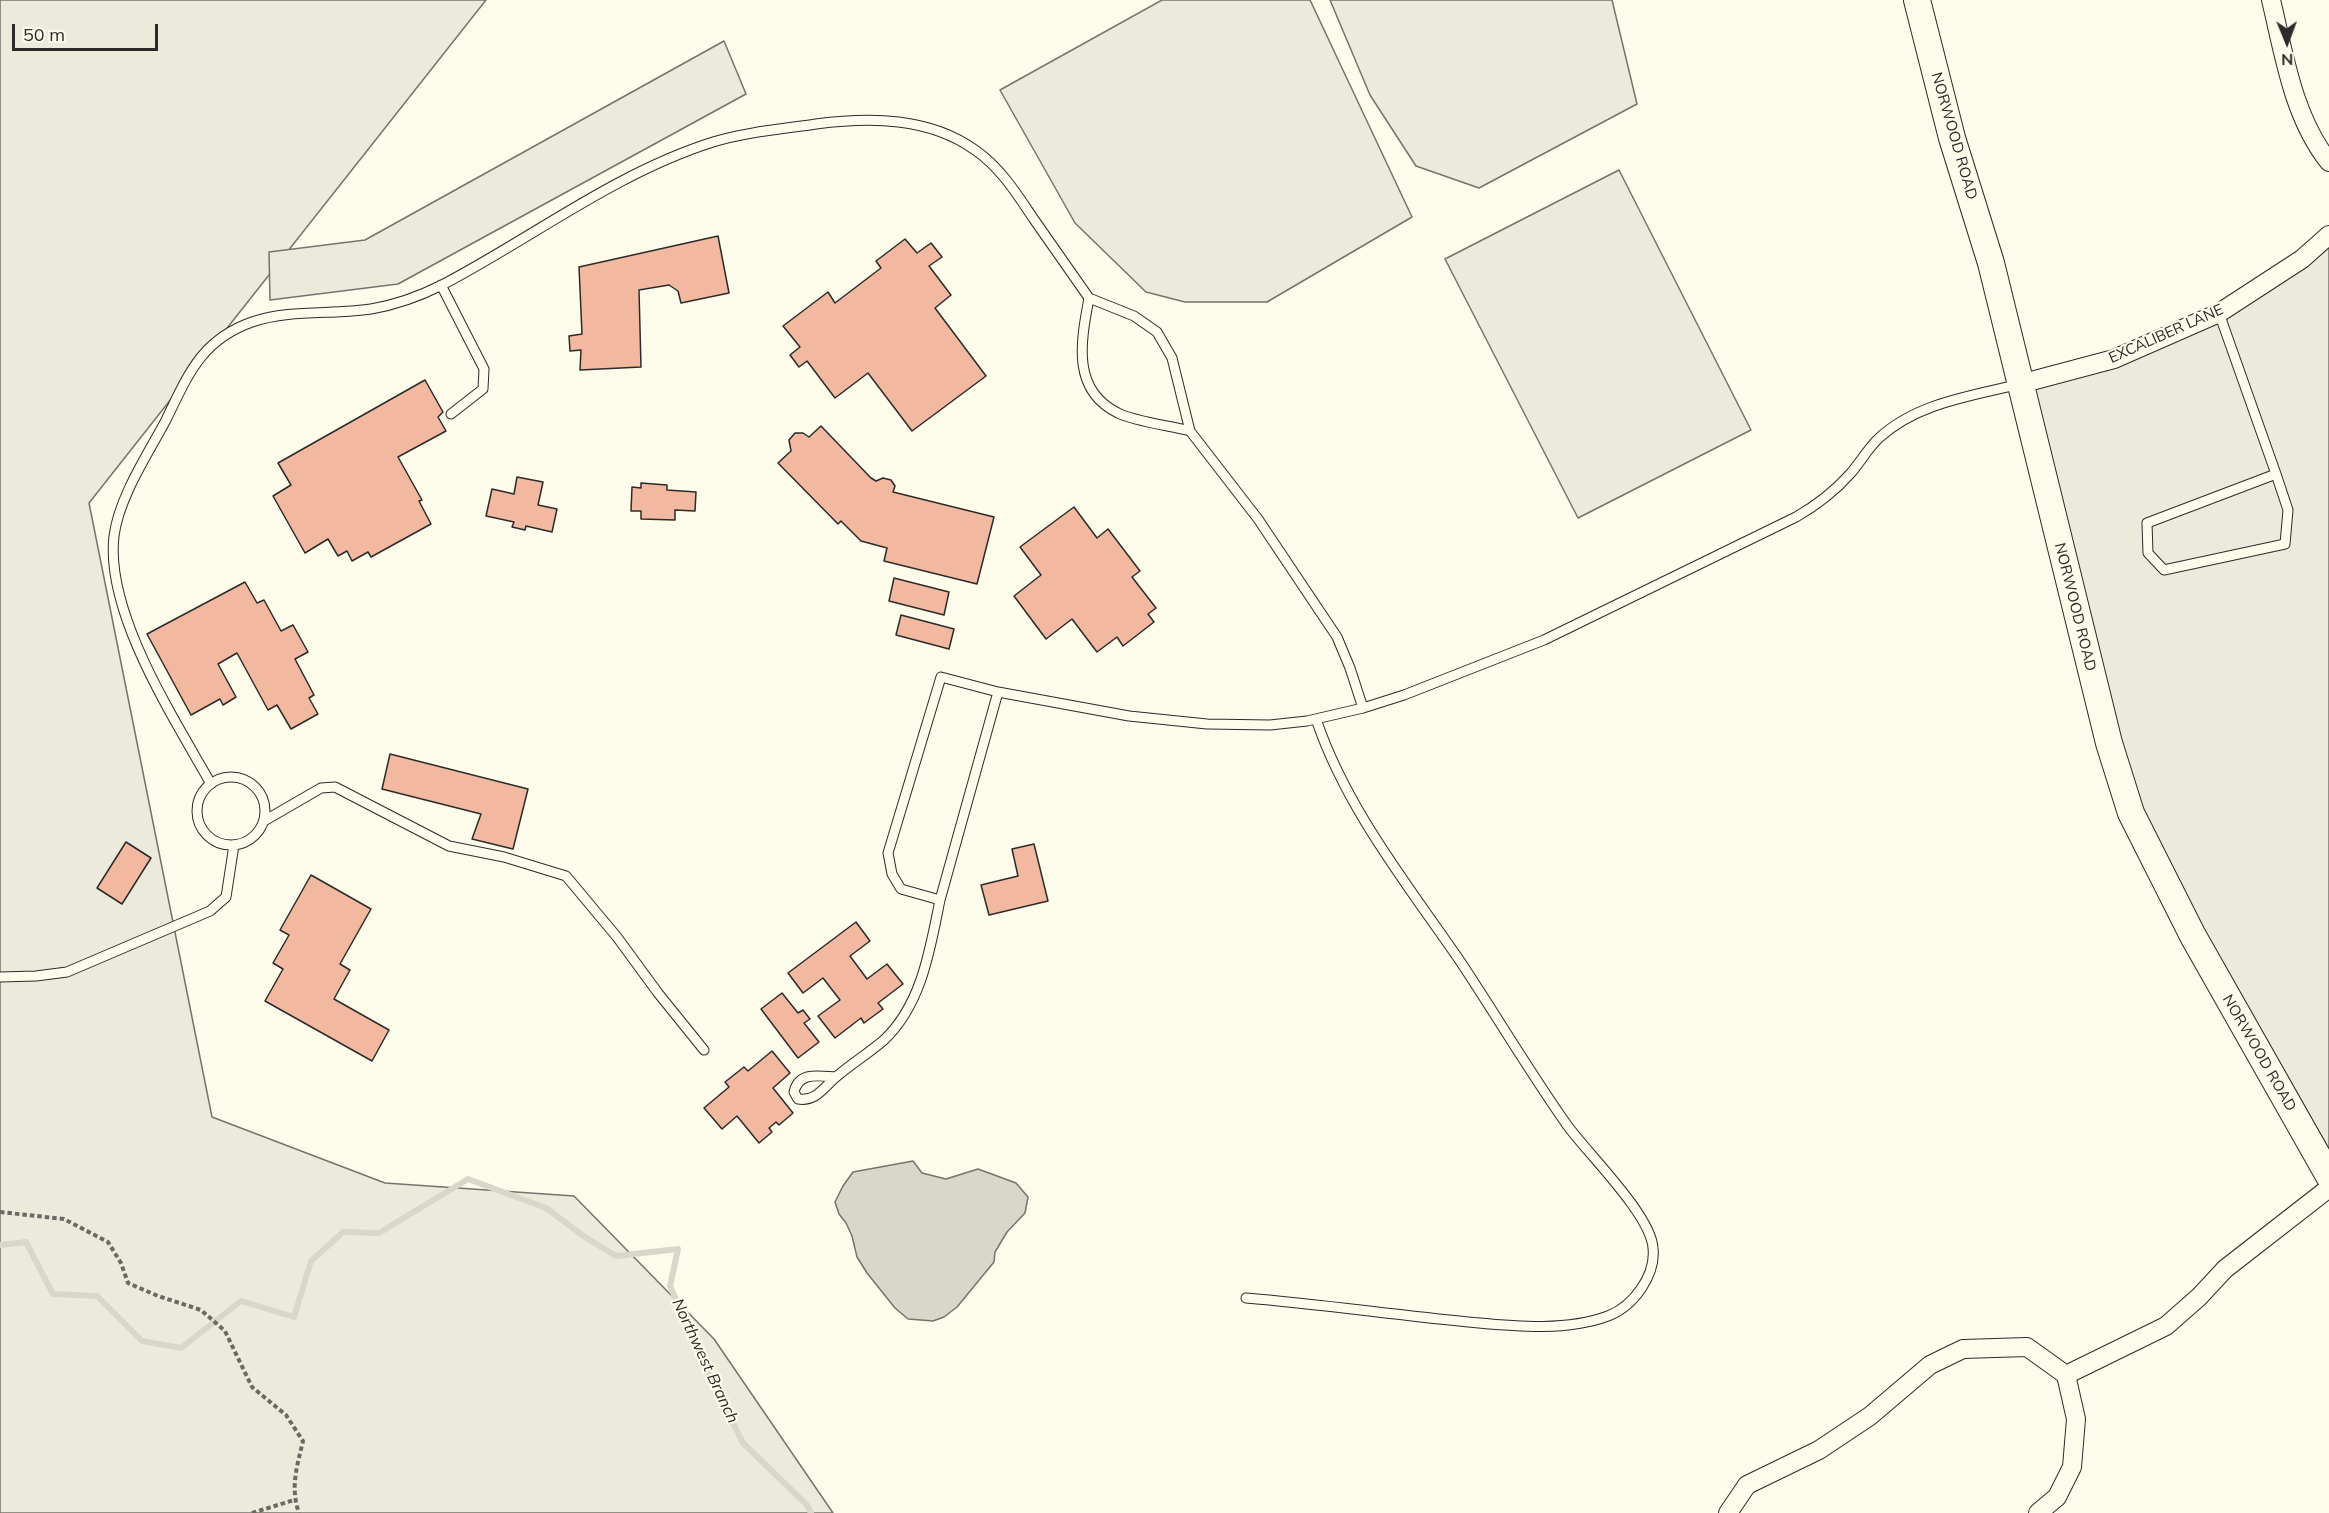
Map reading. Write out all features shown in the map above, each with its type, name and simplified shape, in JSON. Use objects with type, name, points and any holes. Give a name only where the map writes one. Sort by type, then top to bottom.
[{"type":"main road","name":"NORWOOD ROAD","points":[[1917,0],[1952,138],[1991,263],[2109,743],[2131,813],[2193,936],[2329,1176]]},
{"type":"street","points":[[2271,0],[2296,99],[2329,162]]},
{"type":"street","name":"EXCALIBER LANE","points":[[2020,384],[2114,359],[2219,313],[2302,259],[2329,235]]},
{"type":"street","points":[[2066,1375],[2166,1326],[2199,1297],[2224,1269],[2329,1188]]},
{"type":"street","points":[[1728,1513],[1747,1485],[1819,1450],[1870,1416],[1930,1365],[1964,1348],[2027,1347],[2066,1375],[2076,1419],[2072,1467],[2057,1497],[2038,1513]]},
{"type":"lane","points":[[211,784],[138,652],[120,594],[115,565],[114,535],[125,500],[186,379],[203,352],[228,333],[253,321],[283,315],[372,309],[408,300],[441,285],[628,177],[715,142],[764,131],[830,122],[875,119],[912,123],[942,133],[976,150],[1008,182],[1089,298],[1134,315],[1157,332],[1172,358],[1190,431],[1258,519],[1337,637],[1363,708]]},
{"type":"lane","points":[[441,285],[484,369],[483,389],[451,414]]},
{"type":"lane","points":[[1089,298],[1081,340],[1085,380],[1098,399],[1119,414],[1190,431]]},
{"type":"lane","points":[[2219,313],[2276,474],[2288,510],[2285,544],[2164,570],[2148,553],[2147,523],[2276,474]]},
{"type":"lane","points":[[940,900],[901,889],[892,874],[888,853],[941,676],[998,692],[1129,716],[1207,724],[1270,725],[1316,719],[1363,708],[1404,695],[1544,640],[1796,517],[1825,500],[1851,474],[1877,439],[1900,421],[1928,407],[2020,384]]},
{"type":"lane","points":[[836,1077],[884,1040],[904,1016],[919,985],[940,900],[998,692]]},
{"type":"lane","points":[[1246,1298],[1516,1326],[1580,1324],[1611,1315],[1636,1296],[1652,1270],[1653,1247],[1646,1226],[1578,1140],[1530,1073],[1465,968],[1359,811],[1328,753],[1316,719]]},
{"type":"lane","points":[[264,821],[265,805],[260,791],[251,783],[234,777],[222,778],[211,784],[202,793],[198,802],[197,814],[200,825],[215,841],[234,845],[254,837],[264,821],[321,788],[335,787],[449,846],[504,857],[566,876],[617,937],[704,1050]]},
{"type":"lane","points":[[0,977],[67,972],[210,911],[226,897],[234,845]]},
{"type":"path","points":[[0,1212],[64,1219],[108,1242],[121,1263],[128,1283],[204,1314],[225,1331],[252,1387],[286,1415],[303,1441],[294,1475],[295,1500],[299,1513]]},
{"type":"path","points":[[252,1513],[295,1500]]},
{"type":"shaded area","points":[[0,0],[486,0],[89,503],[212,1117],[385,1183],[574,1196],[714,1339],[833,1513],[0,1513]]},
{"type":"shaded area","points":[[1162,0],[1310,0],[1412,217],[1267,302],[1185,302],[1146,292],[1075,223],[1000,90]]},
{"type":"shaded area","points":[[1330,0],[1612,0],[1637,104],[1479,188],[1416,166],[1370,95]]},
{"type":"shaded area","points":[[724,41],[746,94],[398,284],[270,300],[269,252],[365,240]]},
{"type":"shaded area","points":[[1619,170],[1751,430],[1578,518],[1445,259]]},
{"type":"shaded area","points":[[2329,235],[2329,1176],[2131,813],[2020,384],[2219,313]]},
{"type":"shaded area","points":[[913,1161],[922,1173],[946,1179],[978,1169],[1016,1183],[1028,1197],[1025,1213],[1007,1232],[995,1252],[994,1262],[957,1307],[944,1317],[933,1321],[908,1319],[895,1308],[857,1257],[852,1236],[835,1202],[853,1172]]},
{"type":"building","points":[[718,236],[729,293],[681,303],[678,291],[669,285],[639,290],[641,367],[580,370],[581,350],[570,351],[569,336],[582,334],[579,267]]},
{"type":"building","points":[[905,239],[917,253],[931,243],[942,257],[929,266],[951,295],[935,308],[986,376],[912,431],[868,373],[835,398],[807,361],[799,367],[790,355],[800,347],[783,326],[828,292],[835,303],[881,268],[876,261]]},
{"type":"building","points":[[425,380],[443,412],[438,417],[446,431],[398,457],[422,500],[419,501],[431,524],[371,557],[368,552],[352,561],[347,551],[338,556],[328,539],[305,553],[273,496],[291,485],[278,463]]},
{"type":"building","points":[[821,426],[871,478],[876,481],[883,478],[891,480],[895,486],[893,492],[994,517],[977,584],[884,561],[887,548],[861,541],[841,521],[838,524],[778,463],[791,451],[789,440],[795,433],[803,433],[809,437]]},
{"type":"building","points":[[517,477],[543,482],[538,505],[557,509],[552,532],[526,526],[525,530],[512,527],[514,522],[486,516],[492,489],[514,494]]},
{"type":"building","points":[[641,483],[667,485],[667,490],[696,492],[695,511],[675,510],[675,520],[641,519],[641,511],[631,511],[632,487],[641,488]]},
{"type":"building","points":[[1074,507],[1097,538],[1108,529],[1140,571],[1132,577],[1156,608],[1148,614],[1154,622],[1123,646],[1117,637],[1097,652],[1072,619],[1046,639],[1014,596],[1041,575],[1020,547]]},
{"type":"building","points":[[894,578],[949,592],[944,615],[889,601]]},
{"type":"building","points":[[245,582],[257,603],[264,600],[281,631],[293,625],[308,652],[295,659],[314,695],[309,698],[318,714],[291,729],[277,705],[268,710],[237,653],[218,664],[236,697],[223,705],[220,699],[191,715],[147,634]]},
{"type":"building","points":[[901,615],[954,629],[949,649],[896,635]]},
{"type":"building","points":[[390,754],[528,789],[513,849],[472,839],[481,814],[382,789]]},
{"type":"building","points":[[126,842],[151,858],[122,904],[97,888]]},
{"type":"building","points":[[1034,844],[1048,901],[989,915],[981,885],[1018,876],[1012,849]]},
{"type":"building","points":[[311,875],[371,909],[340,964],[350,970],[334,999],[389,1030],[372,1061],[265,1001],[283,969],[273,963],[289,935],[280,930]]},
{"type":"building","points":[[856,922],[870,941],[850,956],[867,979],[887,964],[903,984],[878,1003],[883,1009],[864,1023],[861,1018],[835,1038],[818,1016],[840,1000],[823,978],[803,993],[788,973]]},
{"type":"building","points":[[782,993],[798,1013],[803,1010],[810,1019],[804,1023],[819,1042],[798,1058],[761,1009]]},
{"type":"building","points":[[772,1051],[790,1073],[773,1088],[793,1113],[779,1125],[776,1122],[769,1128],[772,1132],[759,1143],[737,1116],[722,1129],[704,1108],[729,1087],[725,1082],[744,1067],[748,1071]]},
{"type":"waterway","name":"Northwest Branch","points":[[0,1245],[26,1242],[53,1294],[97,1296],[142,1341],[181,1348],[241,1301],[294,1317],[311,1261],[343,1232],[379,1233],[468,1179],[546,1208],[585,1237],[616,1256],[678,1249],[670,1286],[703,1362],[743,1443],[807,1505],[811,1513]]}]
